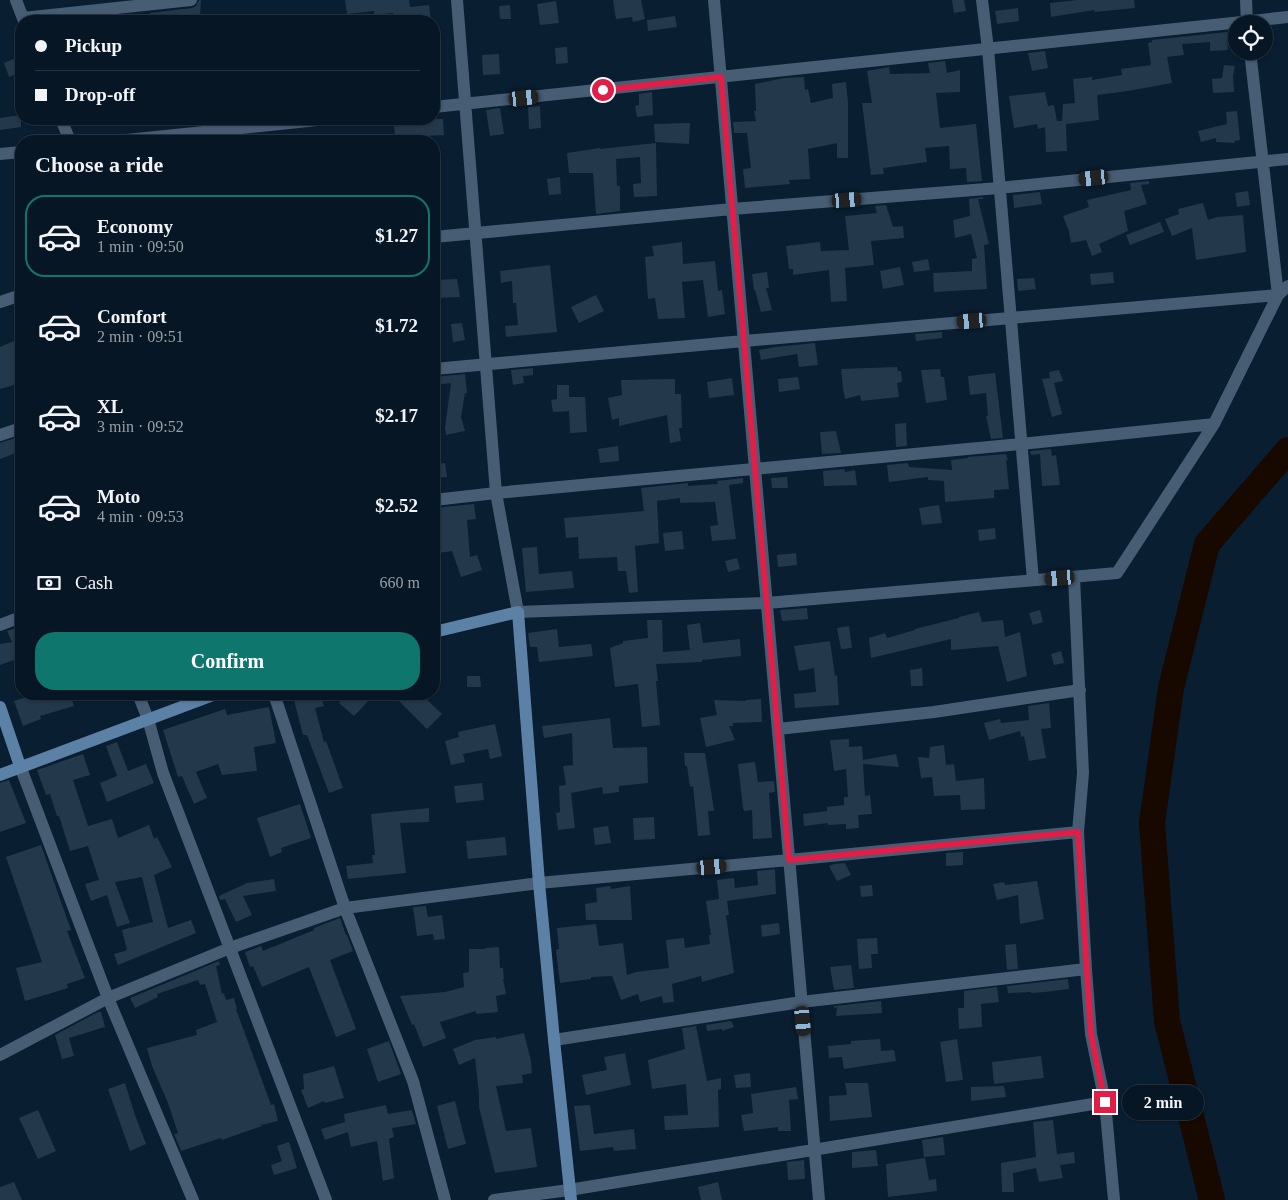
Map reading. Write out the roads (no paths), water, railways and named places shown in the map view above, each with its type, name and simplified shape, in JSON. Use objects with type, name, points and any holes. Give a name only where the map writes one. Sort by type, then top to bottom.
[{"type":"main road","points":[[440,631],[518,612],[539,883],[570,1195]]},
{"type":"main road","points":[[0,774],[200,700]]},
{"type":"main road","points":[[0,707],[20,766]]},
{"type":"street","points":[[16,0],[22,15]]},
{"type":"street","points":[[66,15],[190,0]]},
{"type":"street","points":[[456,0],[496,493],[518,612],[767,603],[1117,573],[1214,424],[1283,291],[1263,162],[1251,60]]},
{"type":"street","points":[[714,0],[819,1200]]},
{"type":"street","points":[[982,0],[988,49],[1033,580]]},
{"type":"street","points":[[1246,0],[1247,15]]},
{"type":"street","points":[[1273,19],[1288,17]]},
{"type":"street","points":[[440,106],[1228,24]]},
{"type":"street","points":[[174,135],[270,125]]},
{"type":"street","points":[[0,154],[15,153]]},
{"type":"street","points":[[440,237],[732,209],[1000,188],[1288,159]]},
{"type":"street","points":[[440,368],[744,340],[1011,318],[1283,291]]},
{"type":"street","points":[[0,302],[15,297]]},
{"type":"street","points":[[440,499],[1214,424]]},
{"type":"street","points":[[0,435],[15,430]]},
{"type":"street","points":[[1074,577],[1083,773],[1078,832],[1086,969],[1091,1034],[1105,1102],[1113,1200]]},
{"type":"street","points":[[0,624],[15,619]]},
{"type":"street","points":[[778,729],[934,712],[1080,690]]},
{"type":"street","points":[[140,700],[148,719],[163,773],[326,1200]]},
{"type":"street","points":[[276,700],[344,908],[413,1081],[445,1200]]},
{"type":"street","points":[[20,766],[108,998],[193,1200]]},
{"type":"street","points":[[0,1056],[108,998],[230,948],[344,908],[539,883],[1078,832]]},
{"type":"street","points":[[554,1040],[801,1002],[1086,969]]},
{"type":"street","points":[[494,1200],[570,1195],[814,1149],[1105,1102]]},
{"type":"waterway","points":[[1212,1200],[1167,1021],[1152,823],[1171,688],[1207,544],[1288,450]]}]
